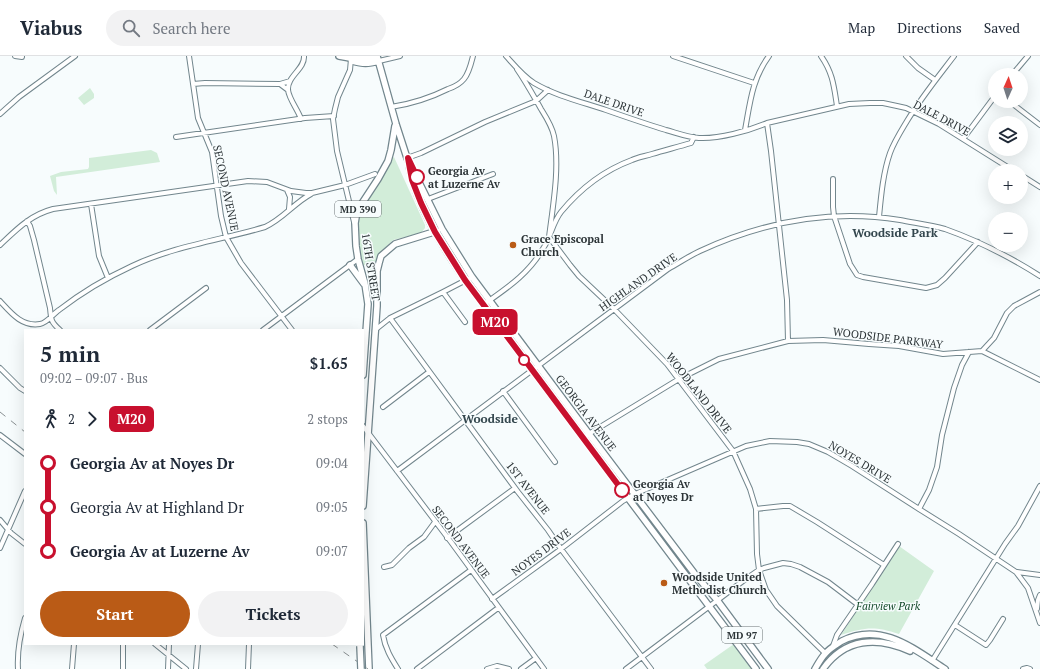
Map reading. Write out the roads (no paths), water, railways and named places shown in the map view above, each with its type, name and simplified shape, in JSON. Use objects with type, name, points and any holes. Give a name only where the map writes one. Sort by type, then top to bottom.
[{"type":"main road","points":[[339,56],[350,58],[352,61],[361,64],[369,64],[378,57]]},
{"type":"main road","name":"GEORGIA AVENUE","points":[[378,57],[396,124],[408,158],[442,229],[472,277],[589,434],[694,573],[717,600],[768,669]]},
{"type":"main road","name":"16TH STREET","points":[[364,356],[368,304],[366,287],[358,259],[354,223],[357,211],[388,161],[392,150],[396,124]]},
{"type":"main road","name":"GEORGIA AVENUE","points":[[408,158],[412,180],[421,203],[435,232],[465,280],[756,669]]},
{"type":"main road","name":"16TH STREET","points":[[364,491],[375,330],[377,271],[381,256],[395,244],[442,229]]},
{"type":"main road","points":[[350,265],[366,287]]},
{"type":"main road","points":[[364,544],[369,669]]},
{"type":"main road","points":[[815,669],[825,653],[833,647],[857,635],[869,634],[880,634],[898,640],[946,669]]},
{"type":"main road","points":[[823,669],[836,654],[860,642],[882,642],[906,649],[932,661]]},
{"type":"main road","points":[[360,645],[361,669]]},
{"type":"street","points":[[15,56],[22,57]]},
{"type":"street","points":[[1,112],[74,56]]},
{"type":"street","name":"SECOND AVENUE","points":[[189,56],[198,118],[212,152],[221,216],[226,237],[241,263],[291,329]]},
{"type":"street","points":[[288,90],[290,81],[304,58],[310,56]]},
{"type":"street","points":[[378,57],[400,56]]},
{"type":"street","points":[[391,107],[435,96],[460,84],[468,73],[473,56]]},
{"type":"street","name":"DALE DRIVE","points":[[506,56],[517,69],[533,82],[548,90],[651,126],[685,136],[712,138],[751,129],[752,126],[760,126],[837,106],[870,102],[906,108],[939,124],[1003,164]]},
{"type":"street","points":[[673,56],[754,83]]},
{"type":"street","points":[[745,130],[754,83],[769,56]]},
{"type":"street","points":[[821,56],[832,77],[837,106]]},
{"type":"street","points":[[906,56],[918,68],[935,80]]},
{"type":"street","points":[[879,217],[885,172],[890,154],[900,133],[913,112],[954,56]]},
{"type":"street","points":[[1018,68],[1028,56]]},
{"type":"street","points":[[350,58],[350,70],[338,97],[334,116],[334,131],[337,151],[354,223]]},
{"type":"street","points":[[517,69],[536,100],[554,135],[556,172],[549,237]]},
{"type":"street","points":[[193,84],[280,84],[290,81]]},
{"type":"street","points":[[280,84],[288,90],[301,119]]},
{"type":"street","points":[[408,158],[434,148],[485,122],[536,100],[548,90]]},
{"type":"street","points":[[963,139],[988,105]]},
{"type":"street","points":[[1018,108],[1040,125]]},
{"type":"street","points":[[176,137],[322,116],[334,116]]},
{"type":"street","points":[[767,123],[787,300],[788,341]]},
{"type":"street","points":[[483,305],[518,280],[531,266],[542,252],[561,211],[582,190],[600,176],[633,159],[691,143],[694,137]]},
{"type":"street","points":[[0,245],[17,228],[37,215],[48,211],[248,181],[262,181],[287,189],[312,193],[345,185],[375,174]]},
{"type":"street","points":[[428,199],[493,174]]},
{"type":"street","points":[[833,179],[834,216],[850,264],[858,274],[863,277],[926,288],[934,287],[946,278],[978,242]]},
{"type":"street","points":[[1028,179],[1040,187]]},
{"type":"street","points":[[287,189],[290,197],[289,209]]},
{"type":"street","points":[[0,301],[20,320],[27,323],[44,323],[51,316],[88,290],[138,263],[163,253],[265,227],[278,220],[289,209],[312,193]]},
{"type":"street","points":[[91,204],[99,256],[108,278]]},
{"type":"street","name":"HIGHLAND DRIVE","points":[[397,471],[668,269],[698,252],[738,236],[779,223],[808,218],[834,216],[879,217],[930,225],[978,242],[1010,257],[1040,276]]},
{"type":"street","points":[[27,221],[34,240],[53,324],[59,329]]},
{"type":"street","name":"WOODLAND DRIVE","points":[[549,237],[579,276],[614,309],[667,364],[733,451],[750,489],[756,509],[757,554],[759,570],[766,590],[777,606],[825,653]]},
{"type":"street","points":[[264,329],[358,259]]},
{"type":"street","points":[[375,330],[390,318],[472,277]]},
{"type":"street","points":[[151,329],[206,288]]},
{"type":"street","points":[[443,292],[465,322]]},
{"type":"street","points":[[1040,292],[1014,306],[1007,313],[994,338],[982,351],[1040,380]]},
{"type":"street","name":"1ST AVENUE","points":[[390,318],[651,669]]},
{"type":"street","points":[[36,329],[37,324]]},
{"type":"street","name":"WOODSIDE PARKWAY","points":[[583,438],[679,379],[720,359],[788,341],[823,340],[899,346],[943,354],[982,351]]},
{"type":"street","points":[[918,509],[929,490],[937,467],[942,435],[954,388],[968,352]]},
{"type":"street","points":[[0,368],[24,390]]},
{"type":"street","points":[[383,407],[429,372]]},
{"type":"street","points":[[503,391],[555,462]]},
{"type":"street","name":"SECOND AVENUE","points":[[364,427],[448,538],[544,669]]},
{"type":"street","points":[[0,435],[24,453]]},
{"type":"street","name":"NOYES DRIVE","points":[[492,599],[561,549],[623,501],[635,494],[746,446],[770,441],[797,442],[809,444],[828,452],[852,466],[1016,572],[1028,588],[1040,623]]},
{"type":"street","points":[[932,661],[1005,544],[1038,497],[1040,486]]},
{"type":"street","points":[[448,538],[515,488]]},
{"type":"street","points":[[0,548],[24,493]]},
{"type":"street","points":[[756,509],[790,506],[884,565]]},
{"type":"street","points":[[0,520],[11,533],[24,543]]},
{"type":"street","points":[[384,567],[392,565],[409,548],[424,537],[435,522]]},
{"type":"street","points":[[833,647],[837,635],[898,544]]},
{"type":"street","points":[[626,669],[717,600],[764,568],[783,563],[800,567],[828,582],[857,604]]},
{"type":"street","points":[[398,669],[388,652],[383,635],[471,570]]},
{"type":"street","points":[[1016,572],[1040,575]]},
{"type":"street","points":[[1036,612],[1040,595]]},
{"type":"street","points":[[417,669],[498,608]]},
{"type":"street","points":[[955,625],[986,644],[1003,619]]},
{"type":"street","points":[[18,669],[21,633],[24,622]]},
{"type":"street","points":[[72,669],[74,645]]},
{"type":"street","points":[[122,669],[123,645]]},
{"type":"street","points":[[156,645],[186,669]]},
{"type":"street","points":[[168,669],[169,645]]},
{"type":"street","points":[[196,669],[198,645]]},
{"type":"street","points":[[248,669],[249,645]]},
{"type":"street","points":[[521,669],[536,658]]},
{"type":"street","points":[[487,669],[497,666],[509,669]]},
{"type":"street","points":[[1023,669],[1030,669]]},
{"type":"railway","points":[[0,412],[24,431]]},
{"type":"railway","points":[[333,645],[368,669]]},
{"type":"place","name":"Georgia Av at Luzerne Av","points":[[417,177]]},
{"type":"place","name":"Grace Episcopal Church","points":[[513,245]]},
{"type":"place","name":"Georgia Av at Noyes Dr","points":[[622,490]]},
{"type":"place","name":"Woodside United Methodist Church","points":[[664,583]]},
{"type":"district","name":"Woodside Park","points":[[895,232]]},
{"type":"district","name":"Woodside","points":[[490,418]]},
{"type":"park label","name":"Fairview Park","points":[[888,606]]}]
